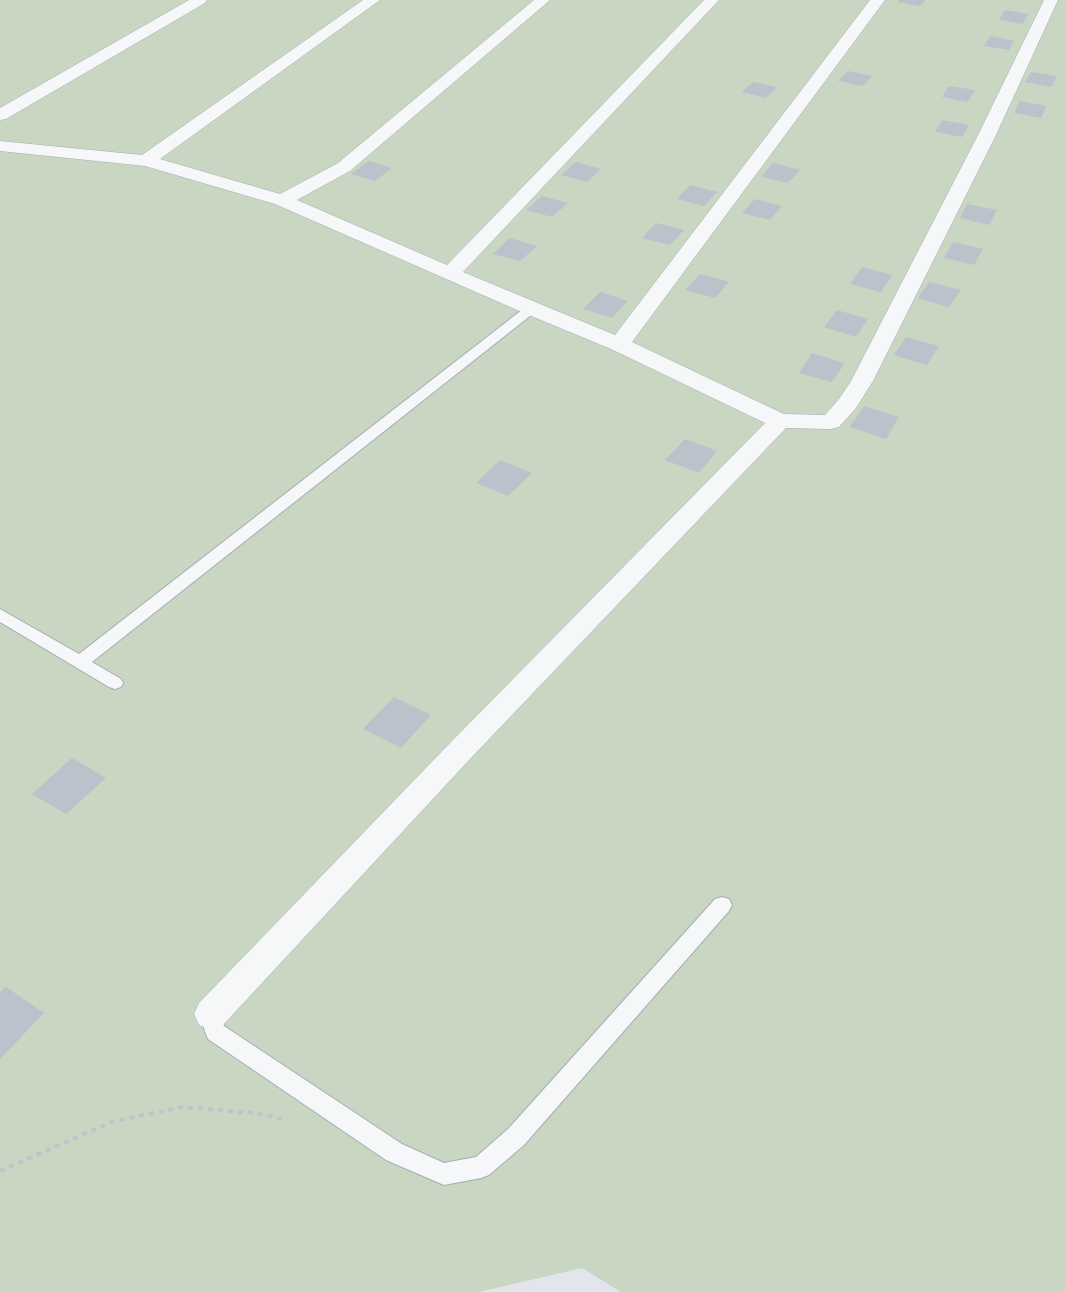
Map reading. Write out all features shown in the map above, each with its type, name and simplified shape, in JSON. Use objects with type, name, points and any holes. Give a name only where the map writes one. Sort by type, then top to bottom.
[{"type":"street","points":[[0,115],[200,0]]},
{"type":"street","points":[[146,161],[373,0]]},
{"type":"street","points":[[282,200],[344,167],[543,0]]},
{"type":"street","points":[[451,273],[712,0]]},
{"type":"street","points":[[618,344],[878,0]]},
{"type":"street","points":[[0,146],[146,161],[282,200],[531,309],[618,344],[780,421],[831,422],[848,403],[862,381],[983,144],[1051,0]]},
{"type":"street","points":[[211,1014],[460,750],[780,421]]},
{"type":"lane","points":[[80,662],[531,309]]},
{"type":"lane","points":[[0,615],[115,683]]},
{"type":"lane","points":[[211,1014],[215,1032],[394,1152],[444,1174],[481,1167],[516,1137],[722,905]]},
{"type":"path","points":[[0,1171],[112,1122],[182,1107],[264,1114],[292,1122]]},
{"type":"green space","points":[[0,0],[1065,0],[1065,1292],[621,1292],[582,1268],[479,1292],[0,1292]]},
{"type":"building","points":[[899,0],[926,0],[920,6],[898,2]]},
{"type":"building","points":[[1005,10],[1028,14],[1023,24],[999,20]]},
{"type":"building","points":[[990,36],[1014,41],[1009,50],[984,46]]},
{"type":"building","points":[[848,71],[872,76],[863,86],[838,81]]},
{"type":"building","points":[[1031,72],[1057,76],[1051,87],[1025,82]]},
{"type":"building","points":[[753,82],[777,87],[766,98],[742,92]]},
{"type":"building","points":[[949,86],[975,90],[968,102],[942,97]]},
{"type":"building","points":[[1020,101],[1046,106],[1041,118],[1014,113]]},
{"type":"building","points":[[942,120],[969,125],[962,137],[935,132]]},
{"type":"building","points":[[369,161],[392,168],[375,181],[351,174]]},
{"type":"building","points":[[576,162],[601,169],[587,182],[561,175]]},
{"type":"building","points":[[773,163],[800,170],[788,183],[761,177]]},
{"type":"building","points":[[690,185],[717,192],[704,206],[677,199]]},
{"type":"building","points":[[542,196],[568,203],[552,217],[526,210]]},
{"type":"building","points":[[755,199],[782,206],[770,220],[742,213]]},
{"type":"building","points":[[967,204],[997,210],[989,225],[960,218]]},
{"type":"building","points":[[656,223],[684,230],[670,245],[642,238]]},
{"type":"building","points":[[510,238],[537,246],[520,261],[493,254]]},
{"type":"building","points":[[953,242],[983,249],[974,265],[944,258]]},
{"type":"building","points":[[862,267],[892,275],[881,292],[850,284]]},
{"type":"building","points":[[700,274],[729,282],[715,298],[685,290]]},
{"type":"building","points":[[929,282],[961,290],[949,307],[918,298]]},
{"type":"building","points":[[600,292],[628,301],[612,318],[583,309]]},
{"type":"building","points":[[837,310],[868,319],[856,337],[824,327]]},
{"type":"building","points":[[906,337],[939,346],[927,365],[894,355]]},
{"type":"building","points":[[812,353],[845,363],[832,382],[799,373]]},
{"type":"building","points":[[864,406],[899,417],[886,439],[850,427]]},
{"type":"building","points":[[685,439],[717,451],[699,473],[665,460]]},
{"type":"building","points":[[500,460],[532,473],[508,496],[476,483]]},
{"type":"building","points":[[394,697],[431,715],[401,748],[363,729]]},
{"type":"building","points":[[72,758],[106,778],[66,814],[32,794]]},
{"type":"building","points":[[6,987],[44,1013],[0,1059],[0,993]]}]
